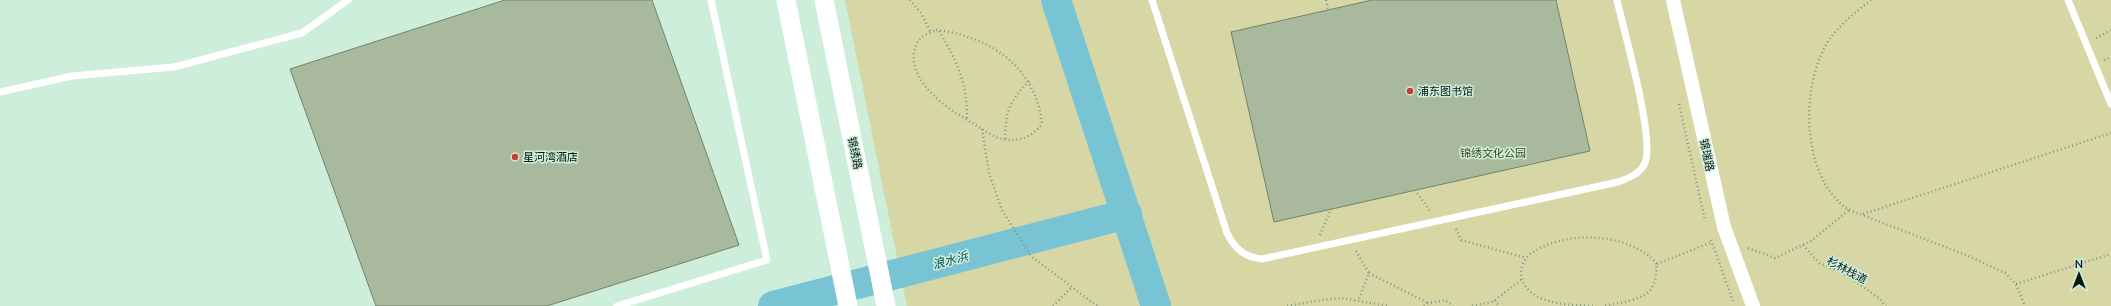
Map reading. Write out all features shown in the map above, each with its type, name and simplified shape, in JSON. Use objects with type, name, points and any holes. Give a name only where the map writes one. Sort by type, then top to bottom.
[{"type":"main road","points":[[786,0],[848,306]]},
{"type":"main road","name":"锦绣路","points":[[824,0],[885,303]]},
{"type":"street","name":"锦瑞路","points":[[1673,0],[1724,227],[1753,306]]},
{"type":"lane","points":[[0,92],[72,76],[174,67],[302,33],[348,0]]},
{"type":"lane","points":[[617,306],[767,260],[711,0]]},
{"type":"lane","points":[[1152,0],[1231,240],[1242,254],[1248,257],[1262,259],[1315,249],[1618,182],[1632,176],[1641,169],[1648,151],[1647,133],[1617,0]]},
{"type":"lane","points":[[2068,0],[2111,104]]},
{"type":"path","points":[[910,0],[921,13],[931,33]]},
{"type":"path","points":[[1326,0],[1328,10]]},
{"type":"path","points":[[1871,0],[1852,16],[1831,38],[1822,54],[1809,95],[1810,126],[1815,156],[1822,181],[1838,202],[1849,210],[1977,260],[2005,273],[2016,284],[2025,306]]},
{"type":"path","points":[[2086,43],[2111,30]]},
{"type":"path","points":[[938,31],[961,71],[967,100],[967,120]]},
{"type":"path","points":[[938,31],[953,32],[986,44],[1015,65],[1029,81],[1040,110],[1042,124],[1034,134],[1019,139],[1000,139],[967,120],[936,98],[923,84],[913,58],[915,45],[922,37],[938,31]]},
{"type":"path","points":[[1005,139],[1008,110],[1014,97],[1029,81]]},
{"type":"path","points":[[982,129],[989,173],[1002,210],[1032,256],[1095,305],[1100,306]]},
{"type":"path","points":[[1862,214],[2111,133]]},
{"type":"path","points":[[1415,190],[1438,221]]},
{"type":"path","points":[[1315,249],[1331,209]]},
{"type":"path","points":[[1747,248],[1775,258],[1811,241],[1849,210]]},
{"type":"path","points":[[1452,218],[1461,240],[1526,258]]},
{"type":"path","points":[[1593,306],[1562,304],[1535,295],[1522,279],[1521,268],[1526,258],[1540,248],[1567,239],[1600,238],[1618,241],[1637,249],[1652,258],[1657,264],[1655,280],[1651,290],[1638,297],[1604,306]]},
{"type":"path","points":[[1350,241],[1369,273],[1428,303]]},
{"type":"path","points":[[1657,264],[1712,242]]},
{"type":"path","points":[[1745,242],[1750,255]]},
{"type":"path","name":"杉林栈道","points":[[1803,245],[1819,263],[1846,275],[1880,299],[1886,306]]},
{"type":"path","points":[[2016,284],[2111,254]]},
{"type":"path","points":[[1358,301],[1369,273]]},
{"type":"path","points":[[1472,306],[1494,301],[1522,279]]},
{"type":"path","points":[[1052,306],[1072,287]]},
{"type":"path","points":[[1287,306],[1341,298],[1388,306]]},
{"type":"path","points":[[1424,306],[1428,303],[1445,300],[1453,306]]},
{"type":"path","points":[[1494,301],[1500,306]]},
{"type":"green space","name":"锦绣文化公园","points":[[845,0],[2111,0],[2111,306],[907,306]]},
{"type":"building","name":"星河湾酒店","points":[[505,0],[652,0],[739,245],[547,306],[376,306],[290,69]]},
{"type":"building","name":"浦东图书馆","points":[[1372,0],[1556,0],[1590,151],[1274,222],[1231,32]]},
{"type":"waterway","points":[[1056,0],[1156,306]]},
{"type":"waterway","name":"浪水浜","points":[[773,306],[1127,214]]},
{"type":"place","name":"浦东图书馆","points":[[1410,91]]},
{"type":"place","name":"星河湾酒店","points":[[515,157]]}]
